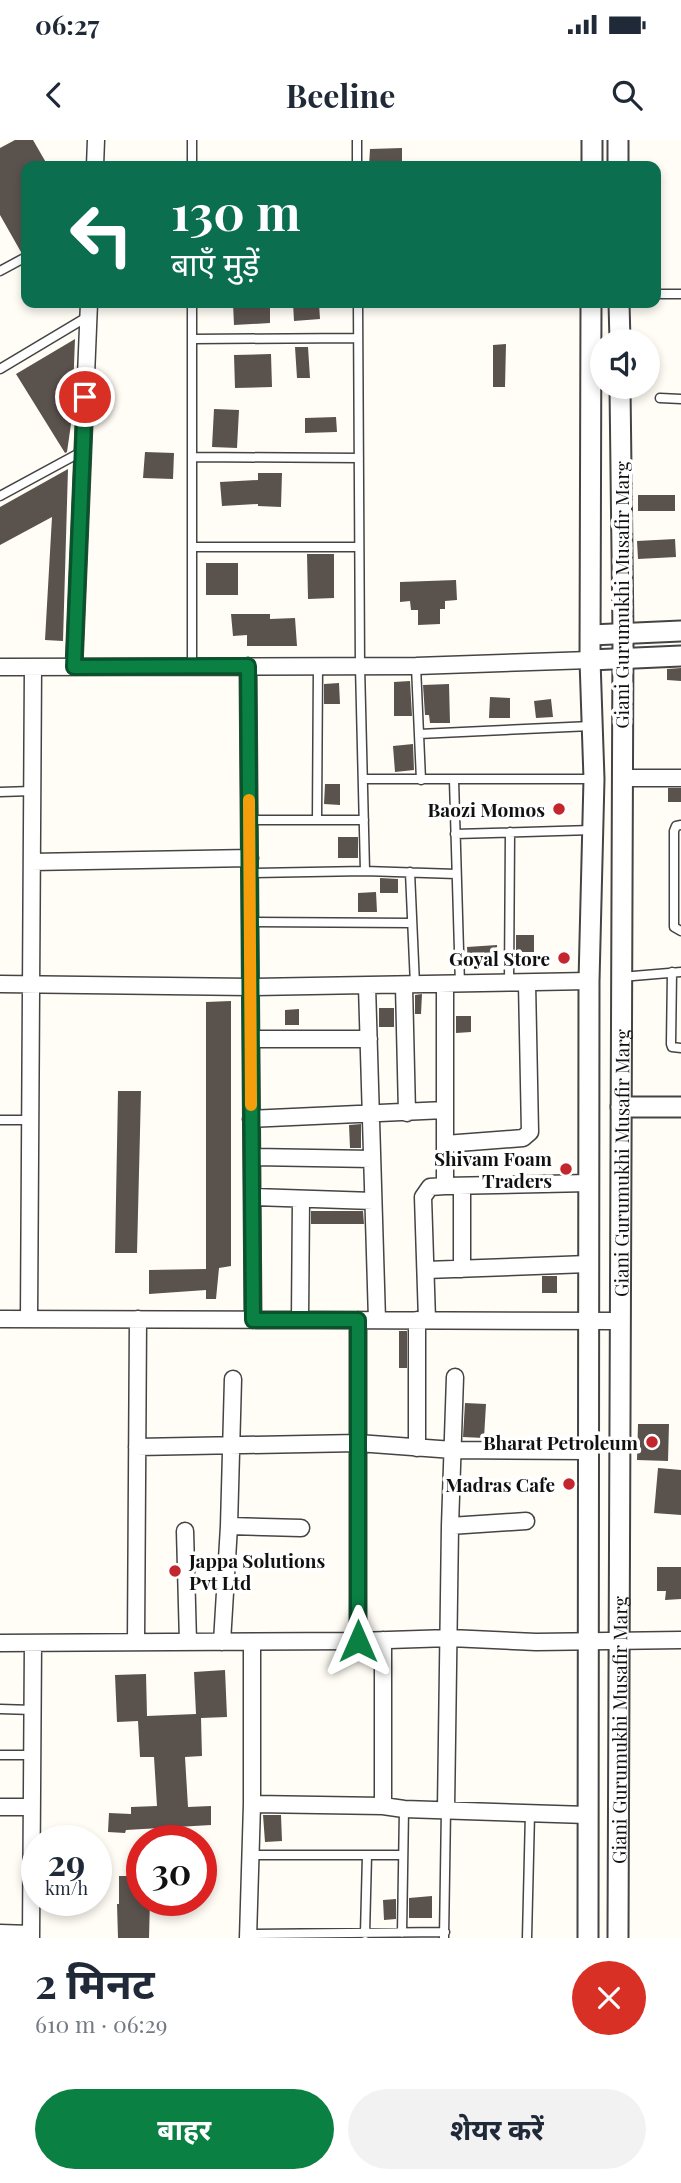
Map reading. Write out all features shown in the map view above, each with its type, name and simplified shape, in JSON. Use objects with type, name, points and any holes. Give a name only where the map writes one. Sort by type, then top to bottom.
[{"type":"street","points":[[95,161],[96,140]]},
{"type":"street","points":[[592,140],[592,161]]},
{"type":"street","points":[[618,140],[618,161]]},
{"type":"street","name":"Giani Gurumukhi Musafir Marg","points":[[588,1938],[589,981],[594,779],[590,660],[592,308]]},
{"type":"street","points":[[619,308],[620,329]]},
{"type":"street","points":[[74,667],[89,309]]},
{"type":"street","name":"Giani Gurumukhi Musafir Marg","points":[[618,1938],[623,659],[620,399]]},
{"type":"street","points":[[591,635],[681,631]]},
{"type":"street","points":[[0,667],[416,666],[681,656]]},
{"type":"street","points":[[248,666],[253,1320]]},
{"type":"street","points":[[29,1319],[33,667]]},
{"type":"street","points":[[621,778],[681,778]]},
{"type":"street","points":[[32,862],[250,865]]},
{"type":"street","points":[[0,984],[251,987],[589,981]]},
{"type":"street","points":[[445,1144],[523,1138],[530,1132],[527,983]]},
{"type":"street","points":[[444,1186],[445,1110],[453,985]]},
{"type":"street","points":[[367,986],[377,1320]]},
{"type":"street","points":[[407,1113],[409,986]]},
{"type":"street","points":[[251,1038],[369,1038]]},
{"type":"street","points":[[621,1107],[681,1107]]},
{"type":"street","points":[[251,1119],[445,1110]]},
{"type":"street","points":[[252,1157],[372,1159]]},
{"type":"street","points":[[417,1448],[426,1270],[424,1197],[430,1187],[589,1183]]},
{"type":"street","points":[[462,1186],[463,1269]]},
{"type":"street","points":[[252,1197],[373,1201]]},
{"type":"street","points":[[300,1320],[301,1199]]},
{"type":"street","points":[[426,1270],[588,1264]]},
{"type":"street","points":[[0,1319],[620,1321]]},
{"type":"street","points":[[136,1642],[138,1319]]},
{"type":"street","points":[[358,1320],[358,1641]]},
{"type":"street","points":[[446,1809],[450,1526],[456,1377]]},
{"type":"street","points":[[222,1642],[229,1526],[233,1379]]},
{"type":"street","points":[[137,1447],[358,1443],[453,1450],[588,1451]]},
{"type":"street","points":[[450,1526],[526,1521]]},
{"type":"street","points":[[229,1526],[301,1528]]},
{"type":"street","points":[[185,1531],[188,1642]]},
{"type":"street","points":[[0,1643],[450,1638],[536,1642],[681,1640]]},
{"type":"street","points":[[383,1640],[383,1806]]},
{"type":"street","points":[[248,1936],[252,1804],[252,1642]]},
{"type":"street","points":[[0,1933],[31,1936],[33,1643]]},
{"type":"street","points":[[252,1804],[383,1806],[587,1815]]},
{"type":"street","points":[[0,1807],[32,1807]]},
{"type":"lane","points":[[192,140],[192,161]]},
{"type":"lane","points":[[357,140],[357,161]]},
{"type":"lane","points":[[0,271],[21,260]]},
{"type":"lane","points":[[661,294],[681,294]]},
{"type":"lane","points":[[192,308],[192,666]]},
{"type":"lane","points":[[358,308],[360,666],[365,871]]},
{"type":"lane","points":[[0,369],[89,309]]},
{"type":"lane","points":[[192,339],[358,338]]},
{"type":"lane","points":[[660,398],[681,398]]},
{"type":"lane","points":[[0,496],[83,451]]},
{"type":"lane","points":[[192,457],[359,458]]},
{"type":"lane","points":[[192,547],[359,547]]},
{"type":"lane","points":[[317,820],[318,666]]},
{"type":"lane","points":[[416,666],[421,780]]},
{"type":"lane","points":[[419,734],[592,726]]},
{"type":"lane","points":[[363,779],[594,779]]},
{"type":"lane","points":[[453,985],[456,874],[454,780]]},
{"type":"lane","points":[[0,792],[32,791]]},
{"type":"lane","points":[[249,820],[364,820]]},
{"type":"lane","points":[[681,824],[674,831],[678,863],[678,898],[674,927],[681,931]]},
{"type":"lane","points":[[455,834],[592,830]]},
{"type":"lane","points":[[509,983],[510,832]]},
{"type":"lane","points":[[250,865],[456,874]]},
{"type":"lane","points":[[409,986],[412,923],[410,872]]},
{"type":"lane","points":[[250,922],[412,923]]},
{"type":"lane","points":[[621,977],[677,972],[671,1044],[672,1047],[681,1048]]},
{"type":"lane","points":[[0,1120],[30,1120]]},
{"type":"lane","points":[[0,1709],[33,1710]]},
{"type":"lane","points":[[0,1755],[32,1755]]},
{"type":"lane","points":[[402,1933],[404,1809]]},
{"type":"lane","points":[[248,1936],[378,1936],[402,1933],[444,1935],[446,1809]]},
{"type":"lane","points":[[527,1938],[530,1812]]},
{"type":"lane","points":[[365,1934],[367,1855]]},
{"type":"lane","points":[[251,1856],[403,1855]]},
{"type":"building","points":[[15,140],[33,140],[45,161],[21,161],[21,252],[0,215],[0,148]]},
{"type":"building","points":[[402,148],[402,161],[369,161],[370,149]]},
{"type":"building","points":[[233,308],[270,308],[270,323],[234,325]]},
{"type":"building","points":[[293,308],[319,308],[320,319],[294,321]]},
{"type":"building","points":[[75,339],[72,417],[65,453],[16,374]]},
{"type":"building","points":[[506,344],[505,387],[493,387],[493,345]]},
{"type":"building","points":[[295,347],[308,347],[310,378],[297,378]]},
{"type":"building","points":[[271,354],[272,387],[235,388],[234,355]]},
{"type":"building","points":[[214,409],[239,410],[237,448],[212,447]]},
{"type":"building","points":[[336,417],[337,432],[305,433],[305,418]]},
{"type":"building","points":[[145,452],[174,453],[173,479],[143,478]]},
{"type":"building","points":[[68,469],[63,641],[45,640],[52,517],[0,545],[0,507]]},
{"type":"building","points":[[258,473],[282,473],[281,507],[258,504],[222,506],[220,482],[258,480]]},
{"type":"building","points":[[638,495],[675,495],[675,511],[638,511]]},
{"type":"building","points":[[675,539],[676,557],[638,559],[637,541]]},
{"type":"building","points":[[307,554],[334,554],[334,598],[308,599]]},
{"type":"building","points":[[206,563],[238,563],[238,595],[206,595]]},
{"type":"building","points":[[456,580],[457,600],[445,601],[445,609],[440,609],[440,624],[418,625],[418,610],[411,610],[410,601],[400,602],[400,582]]},
{"type":"building","points":[[231,614],[270,614],[270,619],[295,618],[297,646],[247,646],[247,635],[233,636]]},
{"type":"building","points":[[681,668],[681,681],[667,680],[667,669]]},
{"type":"building","points":[[410,681],[412,716],[394,716],[394,682]]},
{"type":"building","points":[[339,683],[340,704],[324,704],[324,684]]},
{"type":"building","points":[[449,684],[450,723],[430,723],[429,715],[425,715],[423,685]]},
{"type":"building","points":[[490,697],[510,698],[510,718],[489,718]]},
{"type":"building","points":[[551,699],[553,717],[536,718],[534,701]]},
{"type":"building","points":[[413,744],[414,770],[395,772],[393,746]]},
{"type":"building","points":[[325,784],[340,784],[340,805],[324,804]]},
{"type":"building","points":[[668,788],[681,788],[681,802],[668,802]]},
{"type":"building","points":[[338,837],[358,837],[358,858],[338,858]]},
{"type":"building","points":[[380,878],[398,879],[398,893],[380,893]]},
{"type":"building","points":[[376,892],[377,912],[358,912],[358,893]]},
{"type":"building","points":[[516,935],[534,935],[534,952],[516,952]]},
{"type":"building","points":[[497,945],[498,964],[468,965],[467,947]]},
{"type":"building","points":[[422,994],[421,1014],[415,1014],[415,995]]},
{"type":"building","points":[[231,1001],[231,1266],[219,1268],[216,1299],[206,1299],[206,1290],[149,1294],[149,1270],[206,1269],[206,1002]]},
{"type":"building","points":[[379,1008],[394,1008],[394,1027],[379,1027]]},
{"type":"building","points":[[299,1009],[299,1025],[285,1025],[285,1010]]},
{"type":"building","points":[[456,1016],[471,1016],[471,1032],[456,1033]]},
{"type":"building","points":[[118,1091],[141,1091],[137,1253],[115,1253]]},
{"type":"building","points":[[361,1124],[361,1148],[350,1148],[349,1125]]},
{"type":"building","points":[[311,1211],[363,1211],[364,1224],[311,1224]]},
{"type":"building","points":[[542,1276],[557,1276],[557,1293],[542,1293]]},
{"type":"building","points":[[399,1331],[407,1331],[407,1368],[399,1368]]},
{"type":"building","points":[[465,1403],[486,1404],[484,1438],[463,1437]]},
{"type":"building","points":[[638,1424],[669,1424],[668,1461],[637,1460]]},
{"type":"building","points":[[658,1468],[681,1470],[681,1515],[654,1513]]},
{"type":"building","points":[[657,1567],[681,1567],[681,1599],[665,1600],[666,1591],[657,1591]]},
{"type":"building","points":[[225,1670],[227,1717],[201,1718],[202,1756],[185,1757],[188,1807],[211,1806],[211,1825],[126,1825],[125,1833],[112,1832],[112,1825],[108,1825],[109,1813],[131,1814],[131,1807],[157,1806],[154,1757],[140,1757],[138,1721],[117,1722],[115,1675],[146,1674],[147,1716],[196,1714],[194,1672]]},
{"type":"building","points":[[263,1815],[281,1815],[282,1841],[265,1842]]},
{"type":"building","points":[[119,1876],[126,1876],[126,1916],[150,1916],[149,1938],[118,1938]]},
{"type":"building","points":[[432,1896],[432,1918],[409,1918],[409,1898]]},
{"type":"building","points":[[396,1899],[396,1919],[384,1920],[383,1900]]},
{"type":"slow traffic","points":[[249,800],[251,1105]]},
{"type":"place","name":"Baozi Momos","points":[[559,809]]},
{"type":"place","name":"Goyal Store","points":[[564,958]]},
{"type":"place","name":"Shivam Foam Traders","points":[[566,1169]]},
{"type":"place","name":"Bharat Petroleum","points":[[652,1442]]},
{"type":"place","name":"Madras Cafe","points":[[569,1484]]},
{"type":"place","name":"Jappa Solutions Pvt Ltd","points":[[175,1571]]},
{"type":"route","points":[[85,397],[74,667],[248,666],[253,1320],[358,1320],[358,1641]]}]
